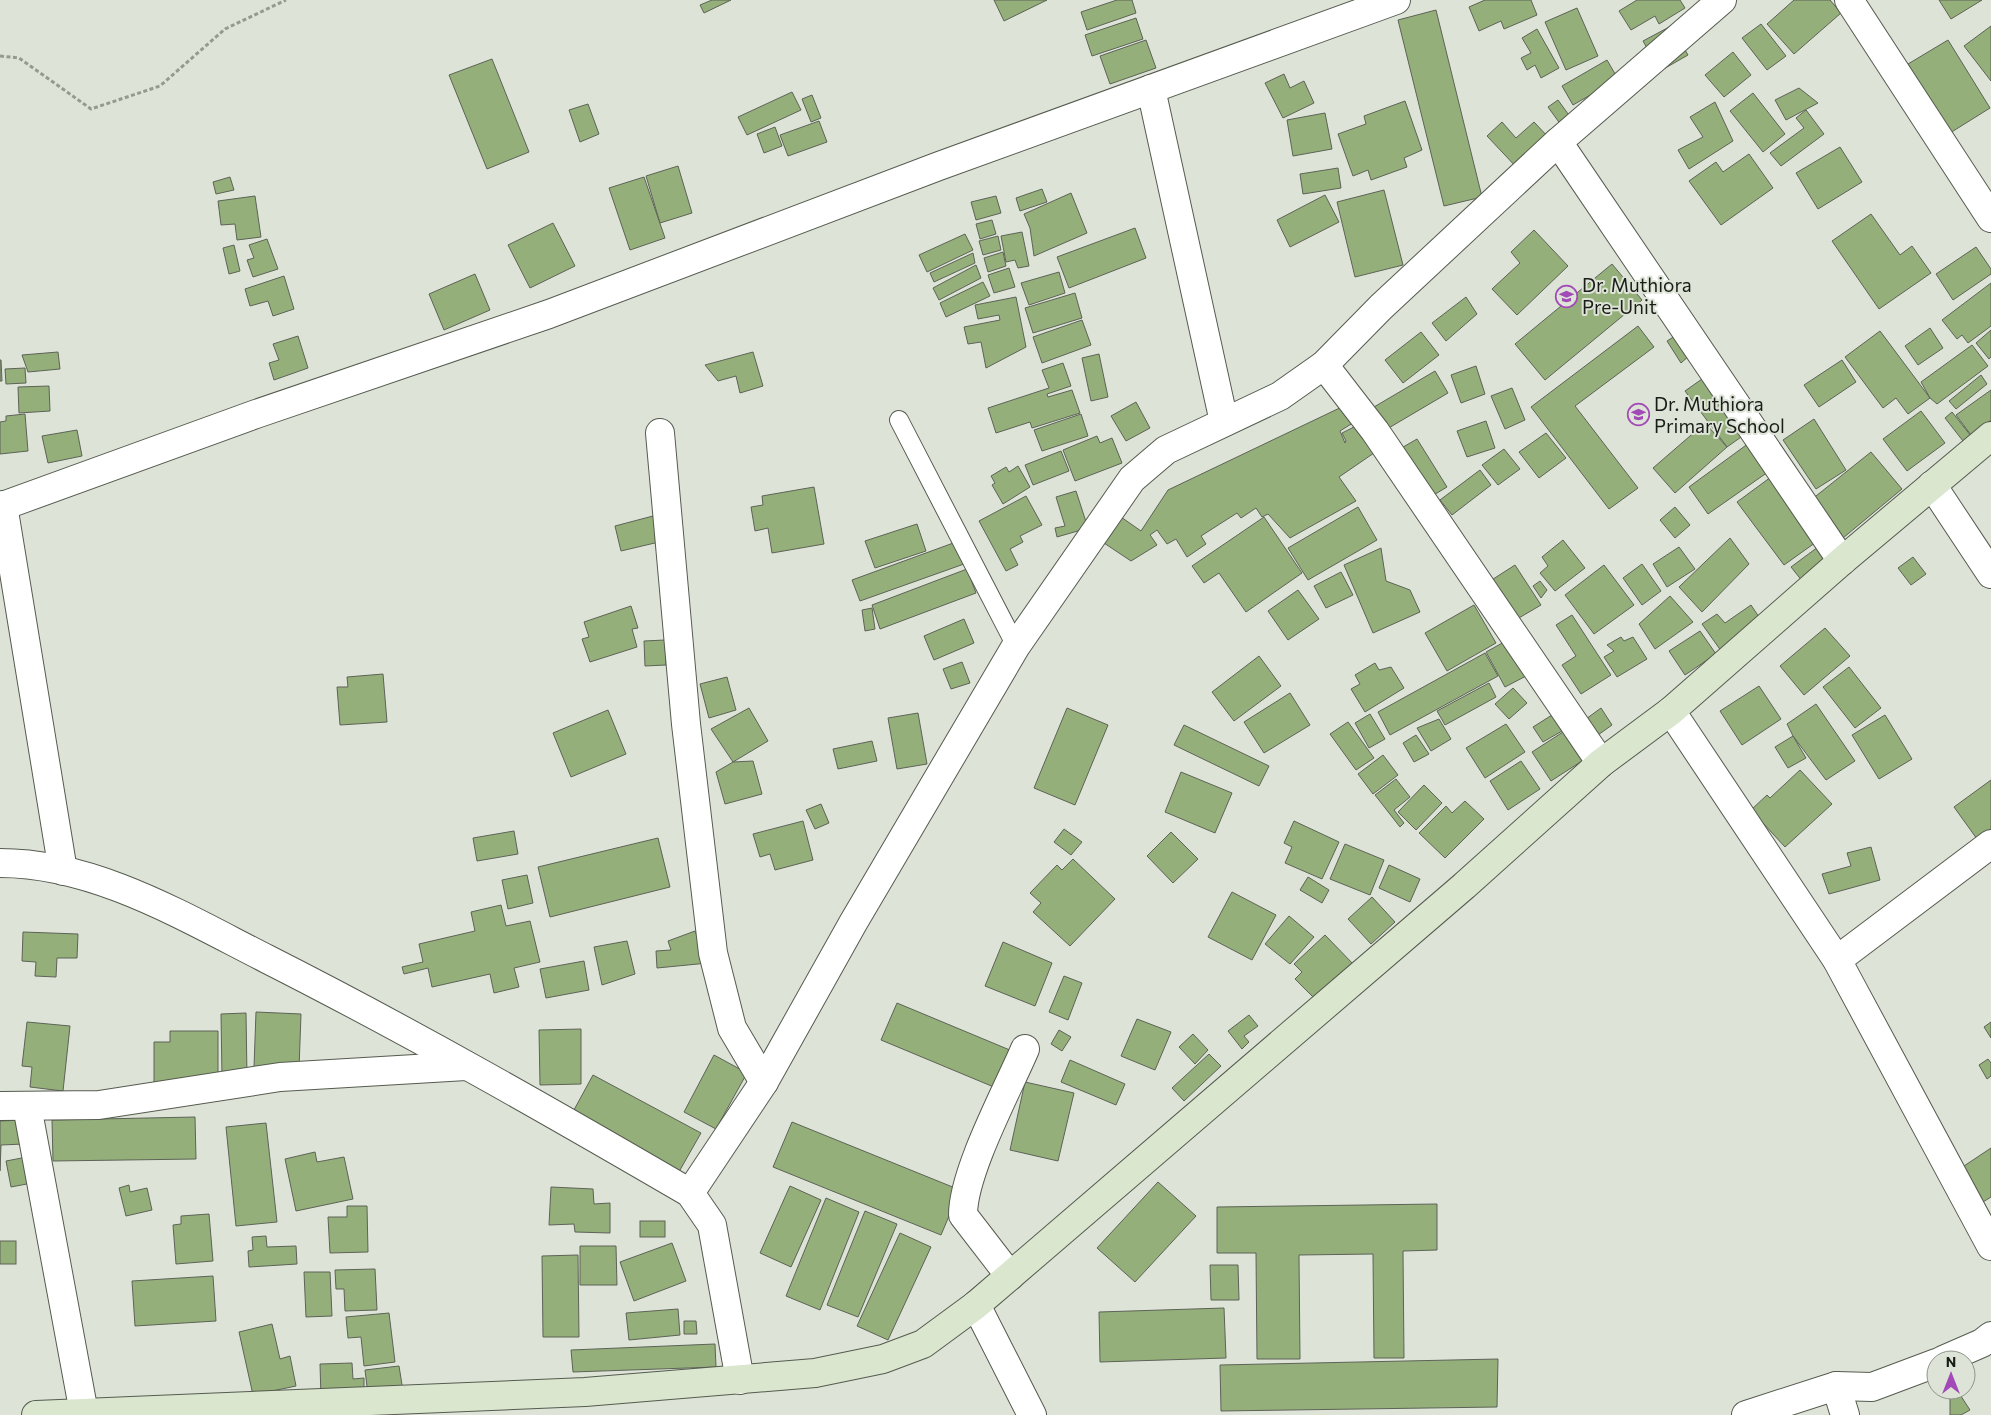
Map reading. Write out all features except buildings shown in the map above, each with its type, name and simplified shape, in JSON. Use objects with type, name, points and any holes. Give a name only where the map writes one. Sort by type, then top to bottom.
[{"type":"main road","points":[[36,1415],[585,1404],[740,1380],[815,1373],[883,1359],[923,1344],[976,1305],[1464,886],[1601,763],[1671,711],[1842,561],[1991,436]]},
{"type":"street","points":[[63,871],[2,506],[256,414],[549,314],[1151,89],[1396,0]]},
{"type":"street","points":[[690,1193],[764,1082],[853,923],[1016,646],[1132,479],[1166,450],[1280,396],[1324,365],[1388,301],[1558,142],[1722,0]]},
{"type":"street","points":[[1849,0],[1991,218]]},
{"type":"street","points":[[1151,89],[1224,422]]},
{"type":"street","points":[[1558,142],[1842,561]]},
{"type":"street","points":[[1324,365],[1375,432],[1601,763]]},
{"type":"street","points":[[660,433],[686,724],[714,954],[732,1028],[764,1082]]},
{"type":"street","points":[[1932,486],[1991,574]]},
{"type":"street","points":[[1671,711],[1837,960],[1991,1246]]},
{"type":"street","points":[[1837,960],[1991,844]]},
{"type":"street","points":[[0,863],[30,863],[101,881],[165,908],[330,991],[690,1193],[712,1225],[740,1380]]},
{"type":"street","points":[[1010,1276],[963,1215],[963,1204],[978,1158],[1025,1049]]},
{"type":"street","points":[[0,1106],[99,1104],[280,1078],[466,1066]]},
{"type":"street","points":[[27,1106],[84,1413]]},
{"type":"street","points":[[976,1305],[1032,1415]]},
{"type":"street","points":[[1966,1350],[1982,1343],[1991,1336]]},
{"type":"street","points":[[1746,1415],[1836,1386],[1872,1387],[1926,1367]]},
{"type":"street","points":[[1836,1386],[1845,1415]]},
{"type":"lane","points":[[899,420],[1016,646]]},
{"type":"path","points":[[0,56],[20,58],[91,109],[160,86],[225,29],[286,0]]},
{"type":"place","name":"Dr. Muthiora Pre-Unit","points":[[1566,296]]},
{"type":"place","name":"Dr. Muthiora Primary School","points":[[1638,415]]}]
